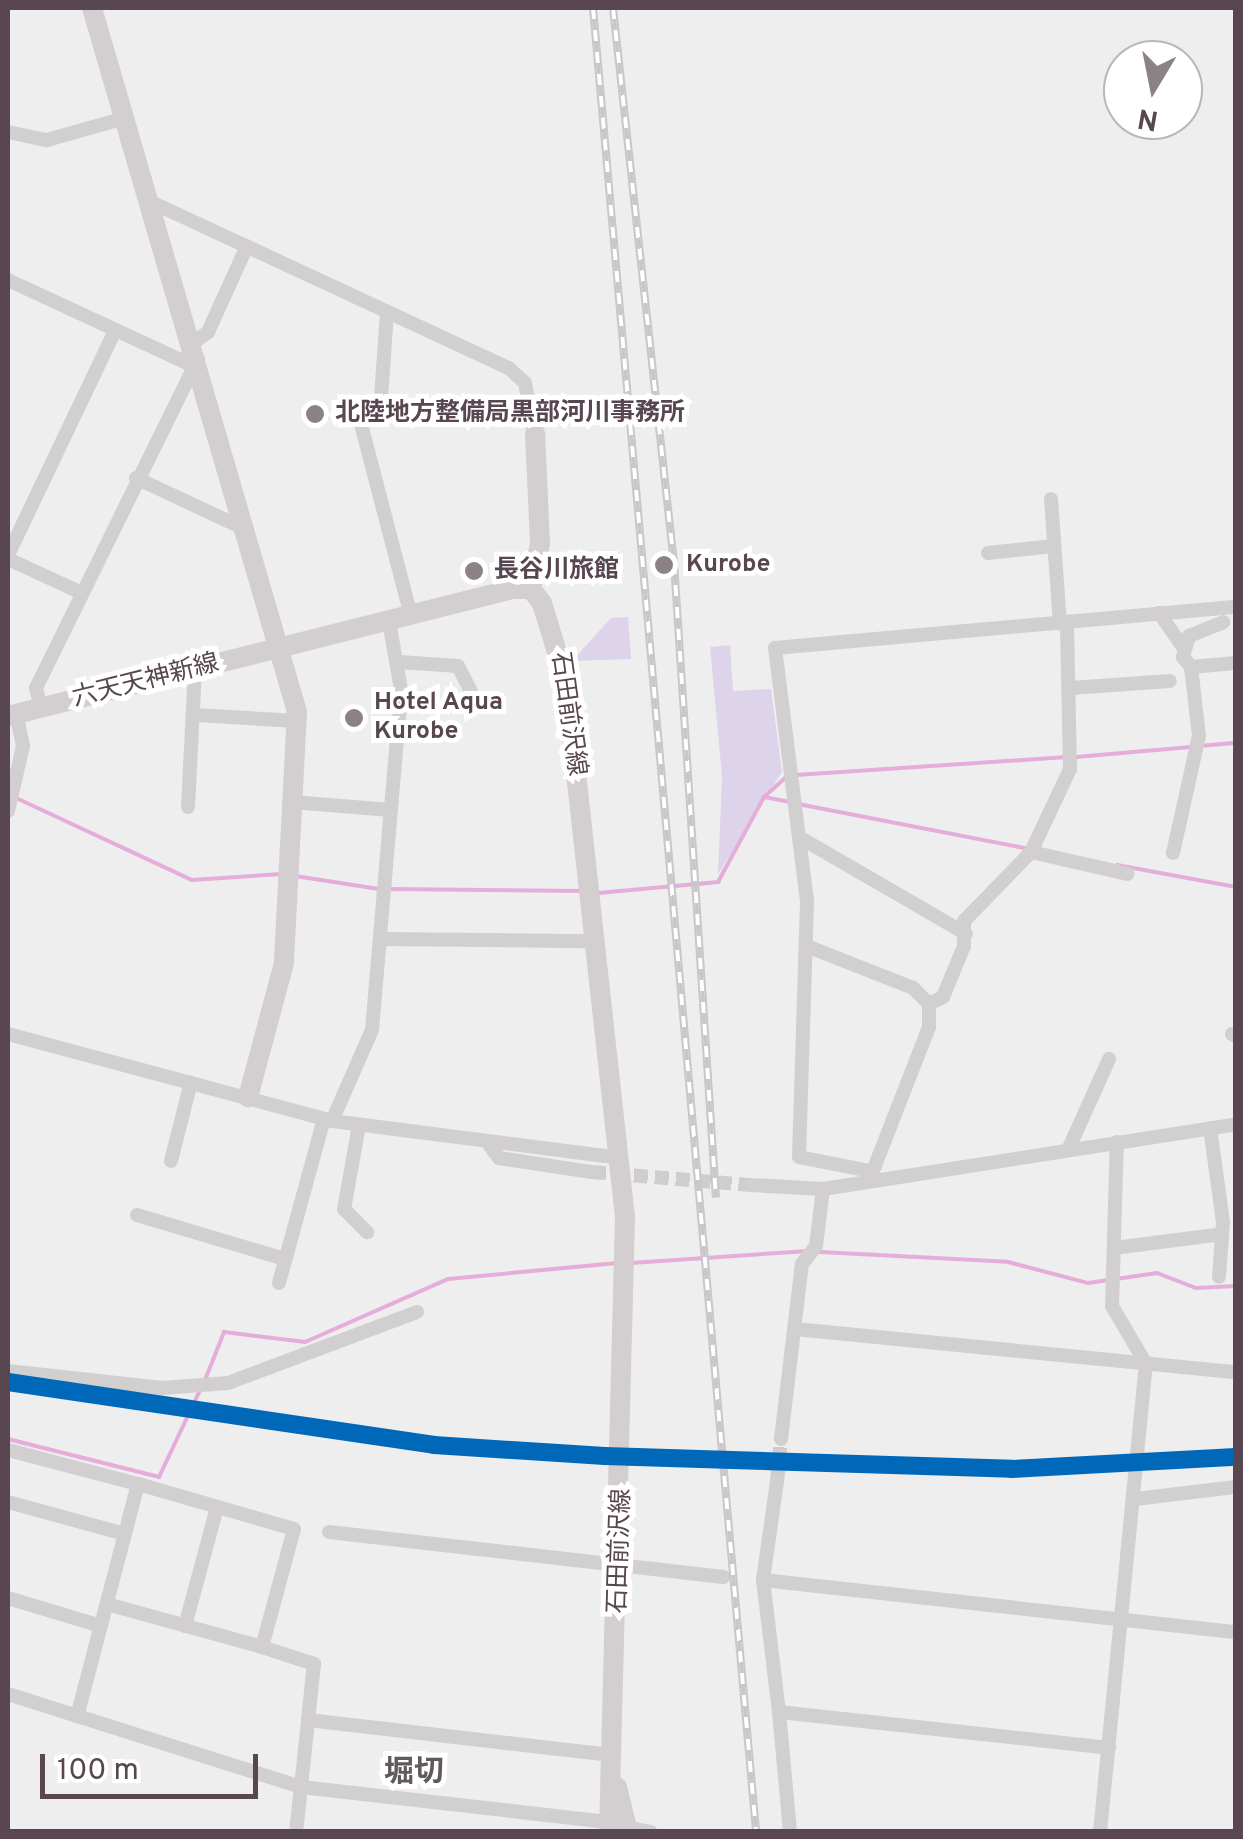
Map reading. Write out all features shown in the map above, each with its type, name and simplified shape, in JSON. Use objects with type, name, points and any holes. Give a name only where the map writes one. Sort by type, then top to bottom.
[{"type":"main road","points":[[92,8],[193,356],[284,647],[297,721],[284,963],[248,1097]]},
{"type":"main road","points":[[284,647],[532,589],[540,544],[535,432]]},
{"type":"main road","name":"石田前沢線","points":[[532,589],[556,634],[566,682],[588,941],[619,1158],[627,1327],[611,1760],[619,1828]]},
{"type":"main road","name":"六天天神新線","points":[[12,715],[284,647]]},
{"type":"street","points":[[8,132],[48,140],[125,118]]},
{"type":"street","points":[[151,202],[520,376],[535,432]]},
{"type":"street","points":[[41,708],[36,688],[247,246]]},
{"type":"street","points":[[8,280],[115,332],[193,356]]},
{"type":"street","points":[[388,312],[380,397],[361,424],[411,616]]},
{"type":"street","points":[[82,593],[8,557],[115,332]]},
{"type":"street","points":[[136,478],[250,531]]},
{"type":"street","points":[[929,1004],[942,997],[967,934],[972,905],[1032,852],[1075,750],[1051,500]]},
{"type":"street","points":[[988,553],[1054,546]]},
{"type":"street","points":[[1159,613],[1183,647],[1191,668],[1199,736],[1173,853]]},
{"type":"street","points":[[870,1176],[799,1157],[809,947],[774,648],[1159,613],[1229,615]]},
{"type":"street","points":[[1183,647],[1229,615]]},
{"type":"street","points":[[279,1283],[328,1120],[372,1030],[399,662],[389,621]]},
{"type":"street","points":[[399,662],[458,666],[471,691]]},
{"type":"street","points":[[1191,668],[1236,663]]},
{"type":"street","points":[[188,807],[196,715],[195,669]]},
{"type":"street","points":[[1071,688],[1170,681]]},
{"type":"street","points":[[8,811],[23,746],[12,715]]},
{"type":"street","points":[[196,715],[297,721]]},
{"type":"street","points":[[292,802],[391,810]]},
{"type":"street","points":[[799,837],[967,934]]},
{"type":"street","points":[[1032,852],[1128,874]]},
{"type":"street","points":[[380,940],[588,941]]},
{"type":"street","points":[[809,947],[913,988],[929,1004],[929,1027],[870,1176]]},
{"type":"street","points":[[8,1034],[328,1120],[490,1146],[619,1158]]},
{"type":"street","points":[[1068,1150],[1109,1060]]},
{"type":"street","points":[[170,1161],[191,1082]]},
{"type":"street","points":[[752,1185],[823,1189],[870,1176],[1236,1124]]},
{"type":"street","points":[[359,1126],[344,1209],[367,1232]]},
{"type":"street","points":[[1210,1128],[1223,1222],[1216,1235],[1219,1277]]},
{"type":"street","points":[[1100,1832],[1146,1364],[1112,1306],[1117,1142]]},
{"type":"street","points":[[490,1146],[499,1158],[592,1172]]},
{"type":"street","points":[[781,1439],[794,1329],[823,1189]]},
{"type":"street","points":[[137,1215],[285,1259]]},
{"type":"street","points":[[1114,1248],[1216,1235]]},
{"type":"street","points":[[8,1371],[162,1388],[228,1383],[417,1312]]},
{"type":"street","points":[[794,1329],[1236,1372]]},
{"type":"street","points":[[8,1450],[294,1529],[262,1647]]},
{"type":"street","points":[[776,1482],[763,1580],[790,1832]]},
{"type":"street","points":[[78,1716],[138,1484]]},
{"type":"street","points":[[1135,1500],[1236,1487]]},
{"type":"street","points":[[8,1502],[125,1534]]},
{"type":"street","points":[[185,1626],[217,1506]]},
{"type":"street","points":[[328,1532],[723,1578]]},
{"type":"street","points":[[763,1580],[1236,1632]]},
{"type":"street","points":[[8,1598],[101,1626]]},
{"type":"street","points":[[106,1604],[314,1664],[296,1832]]},
{"type":"street","points":[[8,1694],[301,1787],[651,1832]]},
{"type":"street","points":[[779,1712],[1108,1748]]},
{"type":"street","points":[[308,1720],[611,1760]]},
{"type":"shaded area","points":[[628,617],[631,659],[572,661],[611,618]]},
{"type":"shaded area","points":[[730,645],[733,691],[771,689],[782,772],[718,874],[722,776],[710,647]]},
{"type":"waterway","points":[[1200,746],[1236,743]]},
{"type":"waterway","points":[[1076,757],[1191,747]]},
{"type":"waterway","points":[[796,775],[1066,757]]},
{"type":"waterway","points":[[598,893],[718,882],[764,797],[787,776]]},
{"type":"waterway","points":[[14,797],[192,880],[281,874]]},
{"type":"waterway","points":[[764,797],[789,802]]},
{"type":"waterway","points":[[798,804],[1029,849]]},
{"type":"waterway","points":[[1117,865],[1236,887]]},
{"type":"waterway","points":[[295,876],[379,889]]},
{"type":"waterway","points":[[388,889],[584,891]]},
{"type":"waterway","points":[[631,1263],[805,1251]]},
{"type":"waterway","points":[[820,1252],[1008,1262],[1088,1283],[1157,1273],[1196,1288],[1236,1286]]},
{"type":"waterway","points":[[205,1380],[224,1332],[305,1342],[448,1279],[617,1263]]},
{"type":"waterway","points":[[8,1439],[159,1477],[201,1388]]},
{"type":"tunnel","points":[[592,1172],[751,1185]]},
{"type":"tunnel","points":[[777,1482],[781,1439]]},
{"type":"railway","points":[[593,8],[756,1832]]},
{"type":"railway","points":[[613,8],[674,563],[716,1198]]},
{"type":"transit line","points":[[8,1382],[434,1445],[605,1456],[1012,1469],[1236,1457]]},
{"type":"place","name":"北陸地方整備局黒部河川事務所","points":[[315,414]]},
{"type":"place","name":"Kurobe","points":[[664,565]]},
{"type":"place","name":"長谷川旅館","points":[[474,571]]},
{"type":"place","name":"Hotel Aqua Kurobe","points":[[354,718]]},
{"type":"district","name":"堀切","points":[[414,1774]]}]
